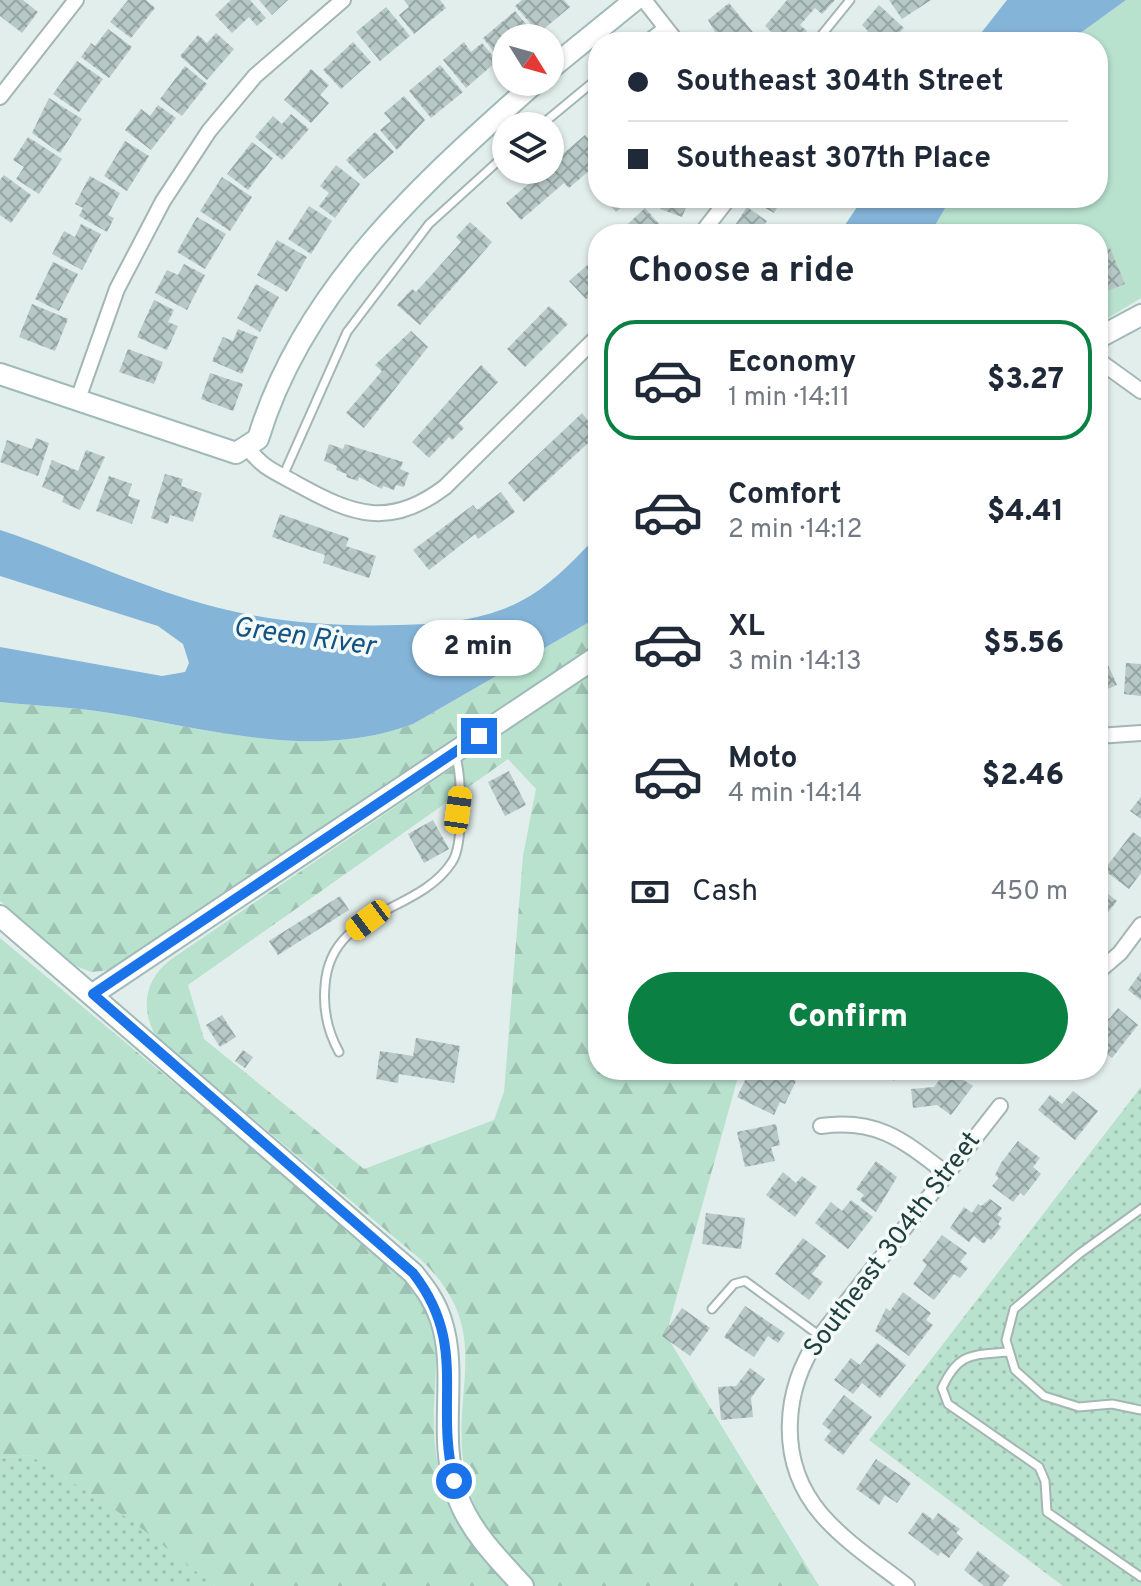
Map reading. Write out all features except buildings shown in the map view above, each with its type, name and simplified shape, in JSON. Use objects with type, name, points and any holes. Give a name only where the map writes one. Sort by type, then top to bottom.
[{"type":"street","points":[[0,97],[6,77],[76,0]]},
{"type":"street","points":[[78,399],[117,289],[163,201],[209,131],[255,76],[343,0]]},
{"type":"street","points":[[596,32],[635,0]]},
{"type":"street","points":[[644,0],[669,32]]},
{"type":"street","points":[[564,58],[588,38]]},
{"type":"street","points":[[0,374],[236,453],[248,448],[258,439],[288,362],[369,242],[443,164],[520,96]]},
{"type":"street","points":[[709,224],[721,208]]},
{"type":"street","points":[[1108,333],[1141,315]]},
{"type":"street","points":[[248,448],[261,467],[347,509],[370,515],[402,513],[427,501],[445,487],[588,346]]},
{"type":"street","points":[[1108,367],[1141,391]]},
{"type":"street","points":[[93,994],[588,663]]},
{"type":"street","points":[[1108,735],[1141,733]]},
{"type":"street","points":[[0,916],[413,1273],[433,1299],[447,1346],[445,1429],[458,1498],[481,1536],[523,1586]]},
{"type":"street","points":[[1108,963],[1141,925]]},
{"type":"street","name":"Southeast 304th Street","points":[[905,1584],[824,1517],[797,1473],[790,1447],[792,1397],[804,1362],[820,1336],[1000,1106]]},
{"type":"street","points":[[821,1126],[858,1124],[886,1132],[947,1174]]},
{"type":"lane","points":[[824,32],[850,0]]},
{"type":"lane","points":[[655,32],[664,25]]},
{"type":"lane","points":[[557,112],[588,86]]},
{"type":"lane","points":[[283,476],[347,332],[429,224],[492,167]]},
{"type":"lane","points":[[339,1052],[328,1024],[324,995],[332,954],[360,926],[440,876],[451,865],[460,841],[458,810],[462,776],[455,752]]},
{"type":"lane","points":[[1141,1209],[1079,1254],[1014,1309],[1006,1340],[1007,1352],[1015,1370],[1044,1396],[1061,1404],[1079,1407],[1112,1404],[1141,1410]]},
{"type":"lane","points":[[712,1309],[734,1284],[745,1281],[820,1336]]},
{"type":"lane","points":[[1007,1352],[968,1356],[952,1367],[942,1388],[948,1404],[1039,1467],[1045,1481],[1047,1512],[1141,1577]]},
{"type":"green space","points":[[1126,0],[1141,0],[1141,298],[1108,318],[1108,224],[936,224],[945,208],[1108,208],[1108,32],[1082,32]]},
{"type":"green space","points":[[588,623],[588,659],[112,970],[91,972],[76,966],[0,901],[0,702],[96,711],[224,733],[300,741],[376,735],[413,724]]},
{"type":"green space","points":[[588,676],[588,1080],[737,1080],[666,1335],[819,1586],[531,1586],[491,1535],[470,1493],[462,1446],[464,1337],[457,1311],[443,1285],[419,1258],[157,1038],[148,1017],[147,996],[161,968]],"holes":[[[508,759],[536,789],[523,856],[504,1092],[494,1120],[364,1169],[204,1039],[188,985]]]},
{"type":"green space","points":[[0,938],[413,1282],[431,1323],[434,1340],[434,1432],[441,1476],[467,1533],[507,1586],[215,1586],[132,1521],[30,1455],[0,1458]]},
{"type":"green space","points":[[1141,1087],[1141,1586],[1063,1586],[869,1440]]},
{"type":"green space","points":[[30,1455],[133,1521],[215,1586],[0,1586],[0,1458]]},
{"type":"water","points":[[1007,0],[1126,0],[1082,32],[982,32]]},
{"type":"water","points":[[856,208],[945,208],[936,224],[846,224]]},
{"type":"water","name":"Green River","points":[[0,530],[163,591],[219,608],[309,623],[400,625],[467,619],[499,611],[549,583],[588,545],[588,623],[413,724],[376,735],[338,740],[262,738],[96,711],[0,702],[0,647],[162,676],[185,672],[189,663],[183,644],[158,626],[0,576]]},
{"type":"route","points":[[454,1481],[445,1429],[447,1346],[433,1299],[413,1273],[390,1252],[93,994],[479,736]]}]
